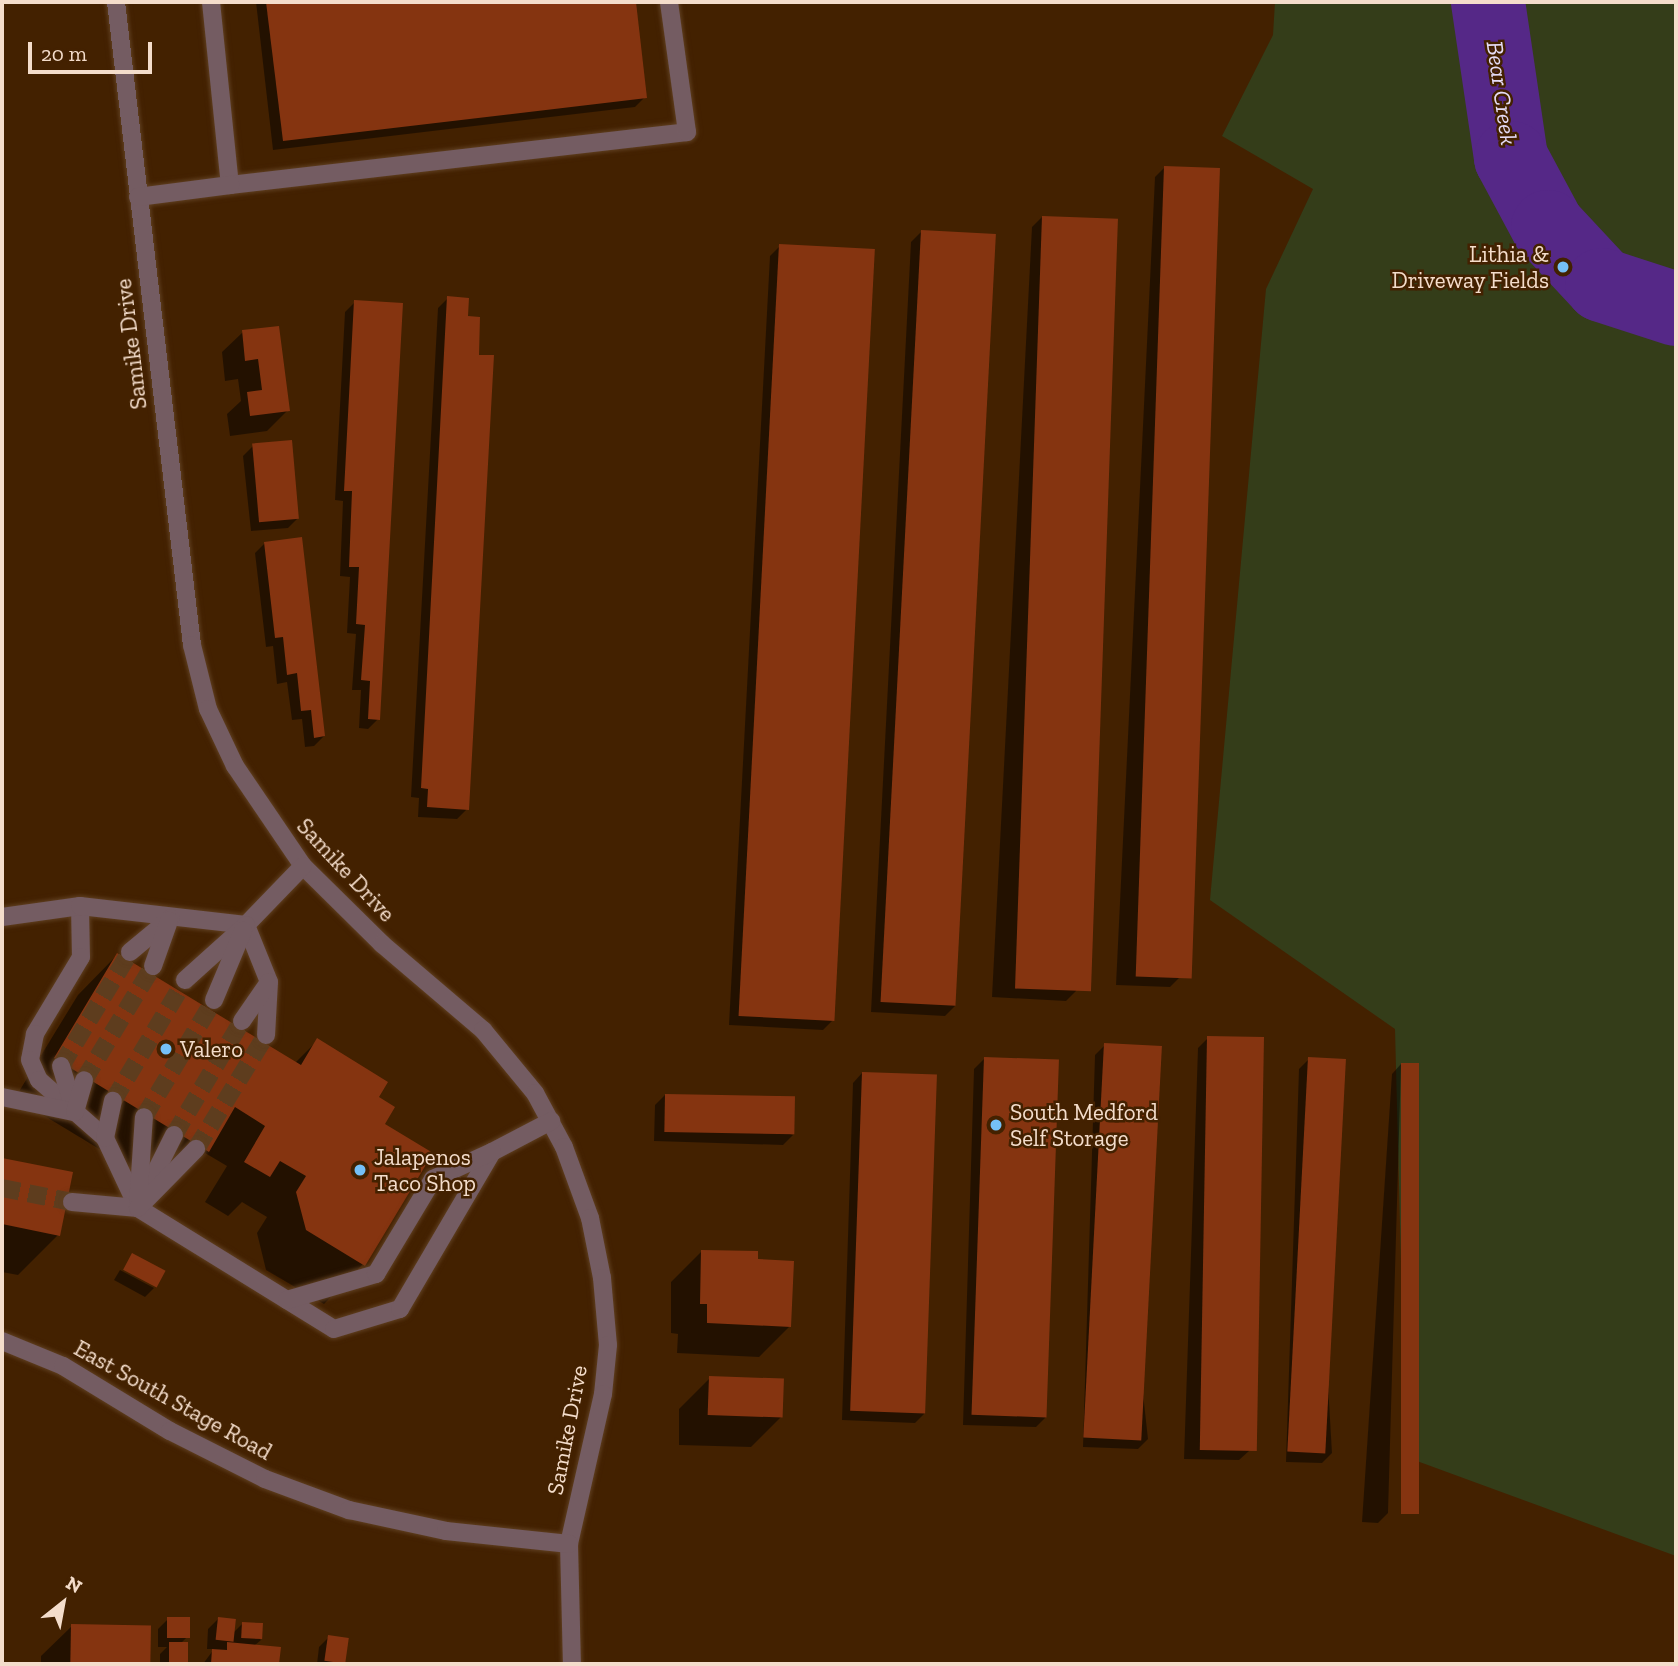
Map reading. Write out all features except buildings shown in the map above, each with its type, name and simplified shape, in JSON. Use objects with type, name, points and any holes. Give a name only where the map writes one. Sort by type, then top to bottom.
[{"type":"street","name":"Samike Drive","points":[[116,2],[192,645],[208,709],[235,766],[303,866],[382,944],[483,1030],[535,1093],[551,1121],[590,1218],[602,1278],[608,1345],[603,1394],[569,1544],[572,1664]]},
{"type":"street","points":[[211,2],[230,185]]},
{"type":"street","points":[[138,197],[687,132],[669,2]]},
{"type":"street","points":[[185,980],[246,925],[303,866]]},
{"type":"street","points":[[2,917],[80,906],[246,925]]},
{"type":"street","points":[[80,906],[81,957],[35,1034],[30,1060],[39,1080],[105,1138],[138,1208]]},
{"type":"street","points":[[130,952],[170,918]]},
{"type":"street","points":[[153,966],[170,918]]},
{"type":"street","points":[[246,925],[270,982],[266,1035]]},
{"type":"street","points":[[214,1000],[246,925]]},
{"type":"street","points":[[242,1021],[270,982]]},
{"type":"street","points":[[61,1066],[75,1112]]},
{"type":"street","points":[[75,1112],[83,1080]]},
{"type":"street","points":[[2,1097],[75,1112]]},
{"type":"street","points":[[105,1138],[113,1101]]},
{"type":"street","points":[[138,1208],[144,1117]]},
{"type":"street","points":[[287,1300],[376,1274],[433,1179],[492,1153],[551,1121]]},
{"type":"street","points":[[138,1208],[174,1135]]},
{"type":"street","points":[[138,1208],[196,1150]]},
{"type":"street","points":[[72,1202],[138,1208],[334,1329],[400,1309],[492,1153]]},
{"type":"street","name":"East South Stage Road","points":[[2,1341],[63,1367],[170,1431],[265,1479],[337,1505],[446,1531],[569,1544]]},
{"type":"green space","points":[[1275,2],[1676,2],[1676,1556],[1406,1457],[1395,1029],[1210,900],[1266,289],[1313,189],[1222,136],[1273,35]]},
{"type":"waterway","name":"Bear Creek","points":[[1488,2],[1511,158],[1548,227],[1602,285],[1676,309]]},
{"type":"tunnel","points":[[61,1066],[130,952]]},
{"type":"tunnel","points":[[84,1080],[153,966]]},
{"type":"tunnel","points":[[113,1101],[185,980]]},
{"type":"tunnel","points":[[144,1117],[214,1000]]},
{"type":"tunnel","points":[[174,1135],[242,1021]]},
{"type":"tunnel","points":[[196,1149],[266,1035]]},
{"type":"tunnel","points":[[2,1188],[72,1202]]},
{"type":"place","name":"Lithia & Driveway Fields","points":[[1563,267]]},
{"type":"place","name":"Valero","points":[[166,1049]]},
{"type":"place","name":"South Medford Self Storage","points":[[996,1125]]},
{"type":"place","name":"Jalapenos Taco Shop","points":[[360,1170]]}]
